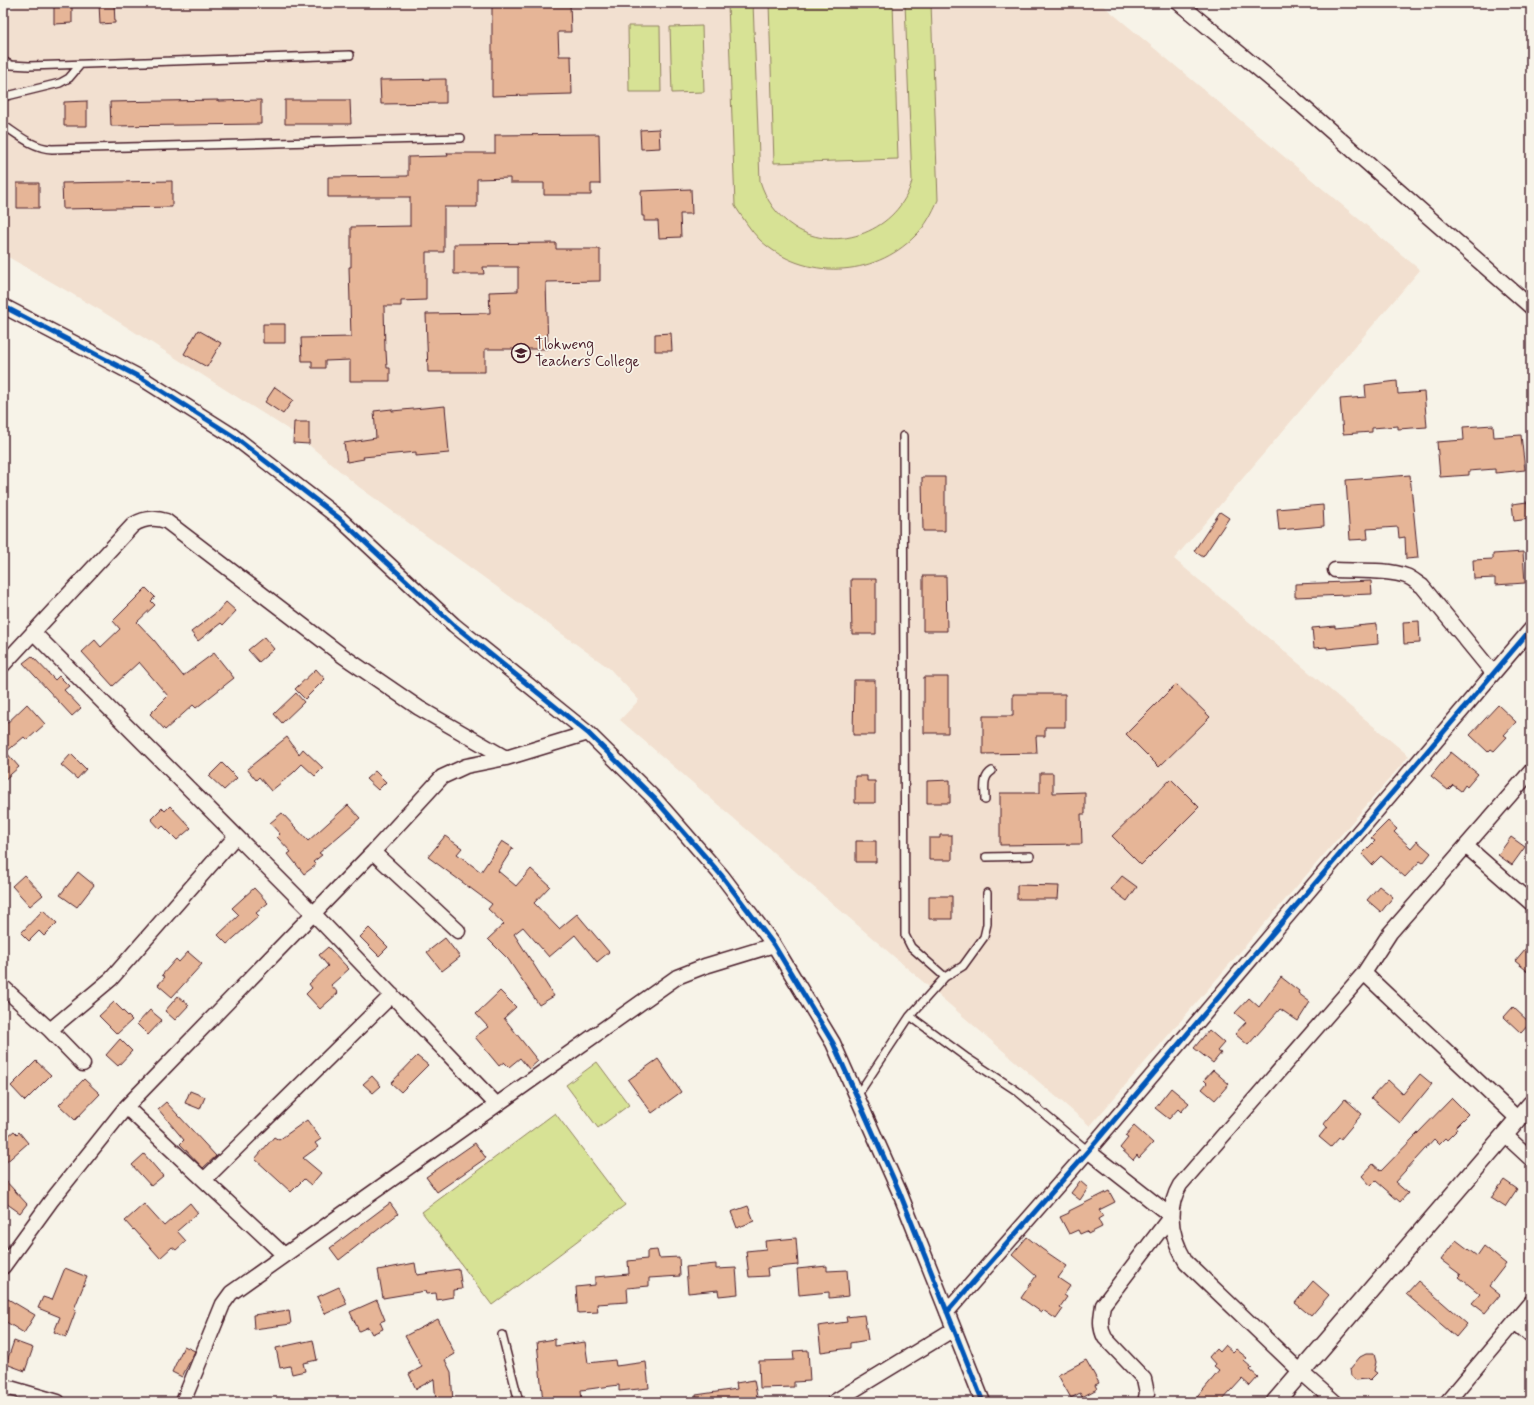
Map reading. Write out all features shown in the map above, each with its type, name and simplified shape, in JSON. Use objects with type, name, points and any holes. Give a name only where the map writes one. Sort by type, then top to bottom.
[{"type":"street","points":[[1179,3],[1291,96],[1531,307]]},
{"type":"street","points":[[3,306],[143,380],[233,436],[339,518],[454,625],[588,733],[654,798],[722,876],[774,945],[833,1043],[898,1191],[983,1402]]},
{"type":"street","points":[[3,665],[132,525],[140,520],[157,518],[166,521],[343,656],[419,708],[506,758]]},
{"type":"street","points":[[1335,570],[1401,574],[1413,580],[1422,586],[1493,673]]},
{"type":"street","points":[[947,1312],[1088,1150],[1531,629]]},
{"type":"street","points":[[33,632],[314,914],[496,1104]]},
{"type":"street","points":[[3,1267],[51,1200],[126,1107],[314,914],[442,777],[466,766],[506,758],[588,733]]},
{"type":"street","points":[[1335,1402],[1301,1372],[1186,1262],[1177,1246],[1173,1232],[1171,1216],[1173,1201],[1180,1185],[1364,973],[1390,933],[1531,770]]},
{"type":"street","points":[[50,1030],[111,979],[236,836]]},
{"type":"street","points":[[1466,846],[1531,903]]},
{"type":"street","points":[[373,852],[458,931]]},
{"type":"street","points":[[183,1402],[223,1304],[231,1293],[677,977],[705,966],[774,945]]},
{"type":"street","points":[[1364,973],[1518,1119]]},
{"type":"street","points":[[3,987],[50,1030],[83,1064]]},
{"type":"street","points":[[204,1180],[392,995]]},
{"type":"street","points":[[1275,1402],[1531,1104]]},
{"type":"street","points":[[126,1107],[284,1255]]},
{"type":"street","points":[[1505,1135],[1531,1159]]},
{"type":"street","points":[[1088,1150],[1171,1216]]},
{"type":"street","points":[[1145,1402],[1147,1393],[1144,1379],[1105,1338],[1101,1331],[1101,1316],[1103,1305],[1171,1216]]},
{"type":"street","points":[[1446,1402],[1531,1302]]},
{"type":"street","points":[[1515,1322],[1531,1336]]},
{"type":"street","points":[[834,1402],[954,1329]]},
{"type":"street","points":[[3,1386],[58,1402]]},
{"type":"lane","points":[[3,61],[11,65],[29,66],[350,55]]},
{"type":"lane","points":[[3,97],[60,83],[69,78],[80,65]]},
{"type":"lane","points":[[3,125],[35,145],[42,148],[52,149],[461,138]]},
{"type":"lane","points":[[903,436],[905,935],[911,947],[945,977]]},
{"type":"lane","points":[[985,800],[985,782],[987,776],[992,771]]},
{"type":"lane","points":[[986,857],[1030,856]]},
{"type":"lane","points":[[857,1096],[910,1016],[945,977],[963,966],[984,937],[987,924],[987,893]]},
{"type":"lane","points":[[910,1016],[967,1058],[1017,1091],[1088,1150]]},
{"type":"lane","points":[[502,1335],[519,1402]]},
{"type":"shaded area","points":[[17,3],[1100,3],[1420,270],[1174,559],[1409,756],[1090,1126],[620,720],[639,700],[609,668],[359,487],[297,435],[100,310],[3,254],[3,20]]},
{"type":"green space","points":[[728,3],[753,3],[760,181],[762,188],[777,213],[788,223],[811,235],[829,239],[847,238],[864,233],[880,224],[894,213],[905,198],[912,181],[905,3],[931,3],[938,200],[926,224],[915,236],[898,250],[880,260],[860,267],[839,269],[818,268],[797,263],[778,253],[760,240],[747,224],[735,206]]},
{"type":"green space","points":[[769,3],[893,3],[898,159],[774,163]]},
{"type":"green space","points":[[628,26],[660,26],[661,92],[629,92]]},
{"type":"green space","points":[[702,26],[704,92],[672,93],[670,27]]},
{"type":"green space","points":[[597,1062],[629,1105],[598,1128],[566,1085]]},
{"type":"green space","points":[[555,1113],[625,1205],[492,1305],[422,1212]]},
{"type":"building","points":[[99,3],[114,3],[115,23],[100,24]]},
{"type":"building","points":[[492,3],[570,3],[571,32],[558,32],[559,56],[571,56],[572,94],[492,96]]},
{"type":"building","points":[[72,4],[72,23],[54,24],[54,5]]},
{"type":"building","points":[[446,79],[446,103],[381,104],[380,80]]},
{"type":"building","points":[[261,100],[261,124],[111,126],[110,102]]},
{"type":"building","points":[[285,100],[350,100],[351,124],[285,124]]},
{"type":"building","points":[[87,101],[87,126],[64,126],[64,102]]},
{"type":"building","points":[[659,129],[660,148],[641,149],[640,130]]},
{"type":"building","points":[[599,134],[600,184],[591,184],[591,195],[544,195],[544,183],[510,183],[510,178],[477,179],[477,207],[444,207],[444,252],[426,252],[426,300],[401,301],[401,306],[384,306],[385,351],[387,368],[390,368],[390,381],[350,381],[350,360],[325,361],[325,368],[312,368],[312,361],[302,361],[301,338],[351,337],[349,267],[351,267],[351,227],[410,226],[410,197],[328,197],[328,177],[408,176],[408,157],[448,156],[447,153],[495,153],[495,135]]},
{"type":"building","points":[[172,181],[172,207],[63,209],[62,183]]},
{"type":"building","points":[[17,183],[39,183],[39,208],[17,208]]},
{"type":"building","points":[[691,189],[692,214],[680,214],[681,237],[659,238],[658,221],[644,221],[644,216],[642,216],[641,191]]},
{"type":"building","points":[[556,243],[556,249],[600,249],[600,281],[546,282],[548,349],[485,349],[485,372],[428,372],[426,314],[490,313],[489,292],[518,291],[518,267],[483,267],[484,274],[454,274],[454,244]]},
{"type":"building","points":[[263,324],[285,324],[285,343],[263,343]]},
{"type":"building","points":[[198,330],[221,343],[207,367],[184,354]]},
{"type":"building","points":[[671,333],[672,351],[655,351],[655,334]]},
{"type":"building","points":[[1397,381],[1398,394],[1424,392],[1427,427],[1398,429],[1398,426],[1372,428],[1372,432],[1343,434],[1340,399],[1366,397],[1365,385]]},
{"type":"building","points":[[275,387],[293,400],[283,414],[265,402]]},
{"type":"building","points":[[445,406],[449,453],[416,456],[416,452],[363,457],[364,459],[347,462],[344,443],[376,438],[374,411],[392,409],[392,411]]},
{"type":"building","points":[[294,422],[309,422],[309,444],[293,443]]},
{"type":"building","points":[[1493,425],[1494,437],[1521,435],[1525,470],[1495,473],[1495,469],[1469,471],[1469,475],[1440,477],[1437,442],[1464,440],[1463,427]]},
{"type":"building","points":[[1410,475],[1418,558],[1406,559],[1405,537],[1399,538],[1398,527],[1367,529],[1368,539],[1350,540],[1346,480]]},
{"type":"building","points":[[922,477],[945,477],[945,531],[923,531]]},
{"type":"building","points":[[1527,502],[1530,519],[1514,521],[1512,504]]},
{"type":"building","points":[[1323,505],[1324,526],[1279,530],[1277,509]]},
{"type":"building","points":[[1220,512],[1229,518],[1203,557],[1194,551]]},
{"type":"building","points":[[1523,552],[1525,583],[1495,585],[1495,578],[1474,579],[1473,560],[1493,559],[1493,554]]},
{"type":"building","points":[[923,576],[946,576],[947,631],[923,631]]},
{"type":"building","points":[[851,579],[876,579],[876,634],[852,634]]},
{"type":"building","points":[[1371,581],[1372,594],[1295,597],[1295,584]]},
{"type":"building","points":[[146,588],[155,597],[151,601],[155,605],[137,622],[154,640],[183,676],[214,653],[234,678],[196,708],[193,705],[165,730],[150,714],[168,696],[139,662],[113,686],[82,652],[95,640],[101,647],[120,629],[113,621]]},
{"type":"building","points":[[226,602],[236,611],[223,625],[221,623],[198,641],[191,632],[217,612]]},
{"type":"building","points":[[1419,621],[1420,643],[1404,644],[1403,622]]},
{"type":"building","points":[[1377,624],[1378,644],[1327,649],[1327,647],[1314,648],[1312,628],[1335,626],[1335,628]]},
{"type":"building","points":[[264,637],[274,649],[259,662],[248,650]]},
{"type":"building","points":[[32,656],[55,680],[59,676],[69,686],[64,690],[81,708],[72,716],[23,663]]},
{"type":"building","points":[[316,669],[325,679],[305,699],[295,689]]},
{"type":"building","points":[[924,677],[948,677],[948,733],[924,733]]},
{"type":"building","points":[[854,680],[875,680],[875,735],[853,735]]},
{"type":"building","points":[[1176,684],[1210,717],[1159,767],[1126,734]]},
{"type":"building","points":[[296,693],[304,702],[282,723],[274,714]]},
{"type":"building","points":[[1013,694],[1065,694],[1065,727],[1045,727],[1045,736],[1036,736],[1037,753],[983,754],[983,716],[1013,716]]},
{"type":"building","points":[[27,704],[45,724],[27,740],[24,737],[6,752],[19,767],[3,781],[3,727]]},
{"type":"building","points":[[1498,705],[1516,722],[1504,735],[1507,737],[1494,751],[1491,749],[1488,752],[1470,735]]},
{"type":"building","points":[[287,737],[299,754],[303,749],[323,768],[315,776],[302,764],[271,791],[259,777],[256,780],[247,769]]},
{"type":"building","points":[[1451,752],[1478,774],[1467,787],[1465,785],[1461,791],[1453,785],[1448,790],[1431,776]]},
{"type":"building","points":[[71,754],[86,769],[77,779],[61,765]]},
{"type":"building","points":[[222,763],[237,778],[224,790],[209,776]]},
{"type":"building","points":[[375,771],[386,782],[378,790],[366,779]]},
{"type":"building","points":[[1040,773],[1053,773],[1053,793],[1085,792],[1085,814],[1081,814],[1082,844],[1000,845],[1000,793],[1040,793]]},
{"type":"building","points":[[855,776],[867,776],[867,781],[875,781],[875,803],[855,803]]},
{"type":"building","points":[[1171,779],[1199,807],[1141,865],[1112,836]]},
{"type":"building","points":[[950,780],[950,803],[927,803],[927,781]]},
{"type":"building","points":[[348,805],[360,818],[319,853],[322,855],[313,862],[316,865],[304,874],[288,854],[291,852],[277,837],[280,834],[270,823],[282,813],[308,841]]},
{"type":"building","points":[[170,806],[191,828],[177,840],[163,826],[160,829],[151,819],[162,808],[165,811]]},
{"type":"building","points":[[1388,821],[1397,829],[1394,832],[1411,848],[1417,841],[1431,853],[1423,863],[1420,861],[1405,877],[1381,856],[1372,865],[1362,854],[1375,841],[1371,838]]},
{"type":"building","points":[[940,835],[952,835],[952,860],[929,860],[929,838],[940,838]]},
{"type":"building","points":[[445,836],[462,848],[457,854],[481,872],[502,841],[513,848],[498,871],[516,886],[531,869],[550,886],[534,903],[559,929],[577,914],[609,952],[597,962],[575,935],[549,957],[523,927],[514,934],[554,996],[539,1005],[508,959],[488,939],[504,924],[488,909],[492,904],[428,857]]},
{"type":"building","points":[[1511,837],[1525,847],[1512,865],[1498,855]]},
{"type":"building","points":[[856,841],[876,841],[876,862],[856,862]]},
{"type":"building","points":[[78,872],[94,885],[77,907],[60,895]]},
{"type":"building","points":[[24,875],[43,895],[30,906],[12,886]]},
{"type":"building","points":[[1122,876],[1137,887],[1127,901],[1111,889]]},
{"type":"building","points":[[1017,885],[1059,886],[1058,899],[1017,899]]},
{"type":"building","points":[[1379,886],[1393,897],[1381,912],[1367,900]]},
{"type":"building","points":[[254,888],[268,903],[256,913],[259,916],[227,944],[218,935],[239,915],[232,908]]},
{"type":"building","points":[[929,896],[952,896],[952,919],[929,919]]},
{"type":"building","points":[[43,910],[57,923],[44,936],[39,931],[29,941],[21,933]]},
{"type":"building","points":[[369,928],[388,947],[379,956],[360,937]]},
{"type":"building","points":[[445,938],[460,957],[442,971],[427,952]]},
{"type":"building","points":[[1531,942],[1531,974],[1515,961]]},
{"type":"building","points":[[328,947],[349,969],[331,985],[338,993],[320,1009],[306,994],[312,988],[309,984],[328,966],[319,955]]},
{"type":"building","points":[[188,952],[202,964],[172,997],[158,985],[165,977],[162,975],[176,959],[179,962]]},
{"type":"building","points":[[1281,977],[1310,1002],[1298,1021],[1280,1009],[1248,1045],[1235,1034],[1246,1022],[1235,1013],[1249,998],[1259,1007]]},
{"type":"building","points":[[500,991],[516,1007],[504,1018],[538,1061],[529,1069],[520,1058],[509,1067],[504,1062],[499,1066],[475,1037],[488,1027],[476,1014]]},
{"type":"building","points":[[178,996],[189,1005],[175,1020],[165,1011]]},
{"type":"building","points":[[114,1002],[132,1020],[117,1034],[99,1016]]},
{"type":"building","points":[[1513,1007],[1530,1023],[1521,1033],[1504,1017]]},
{"type":"building","points":[[150,1010],[162,1020],[148,1035],[137,1024]]},
{"type":"building","points":[[1209,1030],[1224,1043],[1217,1051],[1221,1053],[1213,1063],[1194,1048]]},
{"type":"building","points":[[120,1039],[132,1051],[118,1066],[106,1055]]},
{"type":"building","points":[[417,1056],[428,1065],[401,1092],[391,1083]]},
{"type":"building","points":[[658,1059],[681,1092],[652,1113],[628,1080]]},
{"type":"building","points":[[36,1061],[51,1075],[25,1101],[11,1086]]},
{"type":"building","points":[[1213,1070],[1229,1084],[1215,1100],[1202,1089],[1207,1083],[1204,1080]]},
{"type":"building","points":[[1420,1074],[1432,1084],[1400,1123],[1371,1098],[1388,1080],[1403,1094]]},
{"type":"building","points":[[372,1076],[381,1086],[373,1093],[363,1084]]},
{"type":"building","points":[[84,1079],[100,1094],[75,1120],[59,1105]]},
{"type":"building","points":[[1171,1088],[1189,1103],[1181,1112],[1178,1109],[1169,1119],[1155,1108]]},
{"type":"building","points":[[190,1091],[205,1097],[200,1109],[185,1103]]},
{"type":"building","points":[[1452,1098],[1468,1114],[1456,1126],[1458,1129],[1447,1140],[1445,1138],[1439,1144],[1434,1139],[1395,1182],[1408,1193],[1400,1202],[1376,1181],[1371,1186],[1362,1176],[1373,1164],[1381,1171]]},
{"type":"building","points":[[1345,1099],[1362,1114],[1341,1139],[1339,1138],[1331,1147],[1319,1137],[1327,1127],[1323,1125]]},
{"type":"building","points":[[166,1102],[216,1156],[203,1168],[180,1144],[184,1140],[158,1109]]},
{"type":"building","points":[[307,1120],[321,1139],[315,1143],[318,1147],[303,1158],[321,1173],[311,1185],[304,1179],[291,1192],[255,1159],[274,1137],[279,1140]]},
{"type":"building","points":[[1134,1126],[1153,1143],[1139,1158],[1137,1155],[1133,1160],[1120,1148],[1128,1138],[1125,1136]]},
{"type":"building","points":[[14,1131],[17,1134],[19,1132],[28,1143],[3,1165],[3,1140]]},
{"type":"building","points":[[475,1143],[486,1158],[437,1192],[426,1177]]},
{"type":"building","points":[[144,1154],[163,1176],[151,1186],[132,1165]]},
{"type":"building","points":[[3,1178],[27,1204],[20,1213],[3,1201]]},
{"type":"building","points":[[1504,1180],[1517,1189],[1505,1207],[1491,1198]]},
{"type":"building","points":[[1080,1181],[1088,1188],[1080,1200],[1071,1193]]},
{"type":"building","points":[[1109,1191],[1115,1202],[1099,1210],[1103,1216],[1098,1219],[1102,1227],[1088,1234],[1087,1231],[1080,1234],[1078,1230],[1069,1234],[1060,1217]]},
{"type":"building","points":[[190,1203],[198,1213],[177,1231],[186,1241],[176,1250],[172,1247],[160,1258],[125,1221],[144,1204],[164,1226]]},
{"type":"building","points":[[390,1203],[398,1214],[339,1260],[330,1248]]},
{"type":"building","points":[[748,1206],[754,1221],[737,1228],[731,1212]]},
{"type":"building","points":[[1027,1237],[1067,1266],[1058,1278],[1070,1286],[1064,1295],[1067,1297],[1060,1307],[1063,1309],[1056,1319],[1043,1310],[1041,1312],[1021,1298],[1036,1276],[1012,1255]]},
{"type":"building","points":[[796,1238],[798,1265],[767,1268],[768,1276],[749,1277],[746,1251],[766,1249],[765,1241]]},
{"type":"building","points":[[1456,1240],[1477,1256],[1484,1246],[1506,1264],[1489,1286],[1500,1295],[1485,1313],[1472,1303],[1480,1294],[1459,1277],[1461,1275],[1441,1260]]},
{"type":"building","points":[[657,1250],[659,1258],[679,1257],[680,1276],[649,1278],[649,1286],[627,1288],[628,1302],[597,1304],[598,1312],[578,1313],[576,1287],[595,1285],[595,1277],[629,1274],[628,1261],[647,1259],[647,1251]]},
{"type":"building","points":[[415,1263],[417,1275],[459,1269],[462,1289],[453,1290],[453,1297],[437,1300],[436,1293],[426,1294],[425,1291],[383,1298],[378,1270]]},
{"type":"building","points":[[716,1264],[716,1269],[736,1268],[738,1294],[719,1296],[718,1290],[688,1293],[686,1267]]},
{"type":"building","points":[[827,1266],[827,1271],[847,1270],[849,1296],[829,1298],[829,1292],[799,1295],[797,1269]]},
{"type":"building","points":[[65,1268],[87,1277],[74,1309],[76,1310],[66,1337],[54,1332],[60,1317],[38,1308],[43,1297],[52,1300]]},
{"type":"building","points":[[1313,1281],[1329,1295],[1311,1316],[1295,1303]]},
{"type":"building","points":[[1418,1281],[1467,1324],[1456,1337],[1406,1294]]},
{"type":"building","points":[[339,1287],[347,1304],[325,1314],[317,1297]]},
{"type":"building","points":[[3,1296],[35,1315],[24,1333],[3,1320]]},
{"type":"building","points":[[377,1300],[385,1320],[380,1322],[383,1329],[372,1334],[368,1327],[359,1331],[350,1312]]},
{"type":"building","points":[[289,1310],[291,1324],[254,1329],[253,1315]]},
{"type":"building","points":[[864,1315],[868,1340],[850,1343],[850,1348],[821,1352],[818,1326],[847,1322],[846,1317]]},
{"type":"building","points":[[438,1319],[455,1354],[445,1360],[451,1372],[453,1402],[436,1402],[434,1379],[416,1389],[409,1374],[422,1367],[405,1336]]},
{"type":"building","points":[[555,1339],[555,1346],[585,1342],[588,1363],[615,1360],[616,1366],[646,1362],[649,1388],[619,1391],[619,1385],[581,1390],[582,1402],[543,1402],[537,1342]]},
{"type":"building","points":[[313,1340],[317,1360],[303,1363],[305,1371],[292,1374],[290,1366],[280,1368],[276,1348]]},
{"type":"building","points":[[14,1341],[33,1348],[25,1371],[6,1364]]},
{"type":"building","points":[[1225,1345],[1233,1352],[1236,1349],[1247,1358],[1244,1361],[1252,1368],[1250,1370],[1258,1377],[1250,1386],[1242,1379],[1221,1402],[1193,1402],[1219,1371],[1214,1367],[1216,1365],[1209,1357],[1216,1349],[1219,1352]]},
{"type":"building","points":[[184,1346],[195,1351],[182,1377],[172,1372]]},
{"type":"building","points":[[808,1350],[810,1381],[794,1382],[794,1387],[760,1388],[759,1361],[794,1360],[793,1351]]},
{"type":"building","points":[[1366,1354],[1374,1354],[1376,1362],[1374,1371],[1377,1373],[1369,1381],[1367,1379],[1356,1380],[1351,1376],[1350,1369],[1360,1357]]},
{"type":"building","points":[[1086,1360],[1099,1383],[1095,1385],[1097,1389],[1082,1397],[1080,1393],[1071,1398],[1058,1375]]},
{"type":"building","points":[[754,1380],[758,1402],[696,1402],[696,1395],[737,1389],[736,1383]]},
{"type":"cycle path","points":[[3,306],[143,379],[233,436],[339,518],[454,625],[588,733],[654,798],[722,876],[774,945],[833,1043],[899,1191],[983,1402]]},
{"type":"cycle path","points":[[947,1312],[1088,1151],[1531,629]]},
{"type":"place","name":"Tlokweng Teachers College","points":[[521,353]]}]
